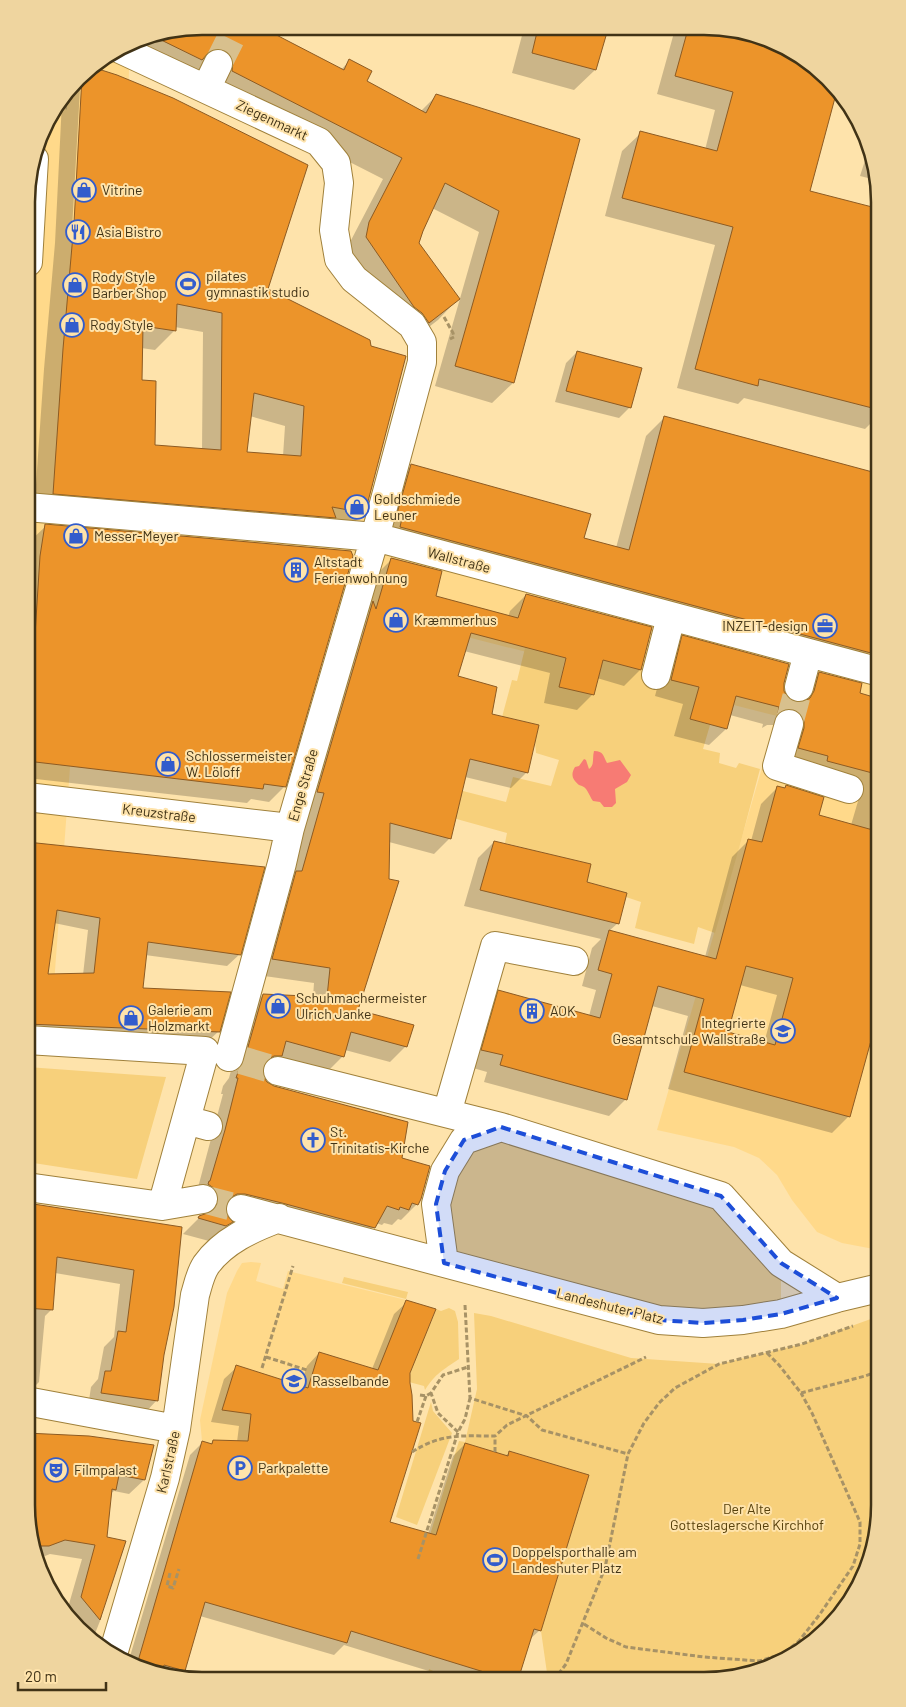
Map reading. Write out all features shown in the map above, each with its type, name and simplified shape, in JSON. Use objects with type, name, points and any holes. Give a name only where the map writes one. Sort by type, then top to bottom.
[{"type":"street","name":"Ziegenmarkt","points":[[128,53],[319,142],[336,163],[339,183],[334,230],[339,259],[354,280],[412,325],[422,342],[422,362],[375,537]]},
{"type":"street","points":[[206,89],[218,64]]},
{"type":"street","name":"Wallstraße","points":[[35,508],[375,537],[871,670]]},
{"type":"street","name":"Enge Straße","points":[[162,1206],[228,1050],[290,828],[375,537]]},
{"type":"street","points":[[656,675],[671,617]]},
{"type":"street","points":[[799,687],[808,653]]},
{"type":"street","points":[[789,724],[777,766],[849,789]]},
{"type":"street","name":"Kreuzstraße","points":[[35,798],[290,828]]},
{"type":"street","points":[[447,1113],[495,946],[574,961]]},
{"type":"street","points":[[35,1040],[228,1050]]},
{"type":"street","points":[[278,1071],[501,1126],[721,1196],[781,1263],[836,1298]]},
{"type":"street","points":[[444,1263],[436,1204],[445,1171],[464,1140],[501,1126]]},
{"type":"street","points":[[35,1188],[162,1206],[204,1199]]},
{"type":"street","name":"Landeshuter Platz","points":[[241,1209],[659,1320],[703,1323],[743,1320],[781,1314],[871,1290]]},
{"type":"street","name":"Karlstraße","points":[[115,1647],[166,1478],[176,1429],[195,1295],[199,1279],[205,1265],[221,1248],[245,1233],[279,1218]]},
{"type":"street","points":[[35,1403],[176,1429]]},
{"type":"path","points":[[262,1368],[293,1266]]},
{"type":"path","points":[[418,1559],[456,1437],[465,1419],[470,1398],[465,1305]]},
{"type":"path","points":[[560,1672],[566,1664],[584,1624],[605,1568],[628,1454],[644,1424],[659,1403],[675,1388],[719,1364],[802,1344],[854,1326]]},
{"type":"path","points":[[766,1352],[802,1393],[860,1522],[860,1544],[853,1566],[820,1614],[793,1646]]},
{"type":"path","points":[[266,1357],[307,1370]]},
{"type":"path","points":[[412,1452],[432,1441],[442,1438],[464,1435],[495,1436],[507,1425],[646,1357]]},
{"type":"path","points":[[417,1422],[426,1396],[431,1393],[443,1375],[468,1368]]},
{"type":"path","points":[[802,1393],[871,1374]]},
{"type":"path","points":[[431,1393],[438,1413],[458,1432]]},
{"type":"path","points":[[420,1395],[426,1396]]},
{"type":"path","points":[[470,1398],[527,1416],[542,1430],[628,1454]]},
{"type":"path","points":[[495,1436],[495,1452]]},
{"type":"path","points":[[170,1573],[167,1586],[173,1588],[179,1569]]},
{"type":"path","points":[[584,1624],[606,1638],[626,1647],[704,1657],[760,1661],[771,1658]]},
{"type":"highlighted area","points":[[501,1127],[721,1196],[781,1263],[837,1298],[781,1314],[743,1320],[703,1323],[659,1320],[444,1263],[436,1204],[445,1171],[464,1140]]},
{"type":"shaded area","points":[[130,52],[115,458],[335,474],[871,619],[871,1248],[842,1243],[817,1232],[792,1200],[777,1175],[759,1158],[734,1147],[657,1130],[777,716],[338,604],[84,578],[51,1025],[35,1025],[36,180],[48,138],[57,119],[70,100],[92,76]]},
{"type":"shaded area","points":[[594,751],[601,753],[607,763],[620,760],[631,775],[627,782],[615,789],[616,803],[612,807],[604,807],[600,802],[593,801],[586,789],[579,785],[573,777],[575,767],[579,766],[584,759],[589,769],[591,767]]},
{"type":"shaded area","name":"Rasselbande","points":[[242,1263],[261,1263],[256,1281],[283,1289],[288,1271],[406,1300],[336,1485],[202,1441],[200,1420],[227,1293]]},
{"type":"green space","points":[[525,648],[565,658],[559,687],[594,694],[603,660],[699,687],[690,719],[710,725],[703,749],[720,753],[719,763],[736,768],[739,763],[760,769],[715,933],[698,927],[694,944],[635,928],[641,902],[626,897],[627,893],[587,882],[590,864],[505,843],[507,833],[435,813],[408,777],[506,802],[513,777],[551,786],[559,760],[536,753],[535,742],[539,725],[510,718],[506,735],[502,717],[512,680],[517,681]]},
{"type":"green space","points":[[35,1068],[166,1077],[137,1179],[35,1163]]},
{"type":"green space","points":[[501,1127],[721,1196],[781,1263],[781,1314],[703,1323],[444,1263],[445,1171]]},
{"type":"green space","points":[[344,1277],[408,1292],[406,1299],[342,1283]]},
{"type":"green space","points":[[449,1308],[455,1311],[458,1322],[459,1359],[436,1376],[425,1390],[424,1386],[409,1382],[413,1363],[436,1309],[441,1311]]},
{"type":"green space","name":"Der Alte Gotteslagersche Kirchhof","points":[[474,1313],[491,1316],[631,1358],[719,1364],[802,1344],[871,1319],[871,1516],[862,1559],[849,1588],[822,1623],[806,1637],[787,1650],[758,1663],[715,1672],[547,1672],[541,1631],[589,1475],[510,1451],[507,1456],[465,1443],[431,1552],[425,1551],[459,1441],[465,1442],[477,1389]]},
{"type":"green space","points":[[431,1402],[433,1411],[452,1433],[417,1525],[396,1517]]},
{"type":"building","points":[[191,35],[276,35],[344,70],[349,59],[372,71],[367,81],[426,113],[436,94],[580,139],[514,383],[455,366],[499,211],[445,183],[419,243],[460,299],[429,323],[422,313],[414,307],[366,237],[369,222],[402,158],[232,71],[233,62],[231,56],[225,50],[217,48],[210,51],[202,60],[162,40]]},
{"type":"building","points":[[536,35],[606,35],[596,70],[532,53]]},
{"type":"building","points":[[686,35],[726,36],[758,44],[778,52],[814,76],[835,98],[810,191],[871,207],[871,408],[759,379],[758,386],[695,369],[733,227],[622,198],[640,131],[717,151],[733,92],[675,76]]},
{"type":"building","points":[[100,70],[173,98],[308,165],[268,289],[370,340],[371,346],[406,356],[365,513],[332,507],[336,518],[53,494],[74,223],[81,87]],"holes":[[[177,304],[222,313],[221,450],[155,445],[156,381],[142,380],[143,326],[176,331]],[[254,393],[304,406],[301,456],[247,452]]]},
{"type":"building","points":[[577,351],[642,368],[631,408],[566,391]]},
{"type":"building","points":[[664,416],[871,472],[871,653],[400,527],[402,518],[396,517],[411,464],[591,514],[584,538],[629,550]]},
{"type":"building","points":[[45,524],[351,551],[353,556],[286,787],[264,784],[263,789],[35,762],[35,635],[40,556]]},
{"type":"building","points":[[391,558],[442,571],[436,596],[518,618],[526,594],[652,627],[641,670],[603,660],[594,695],[559,687],[566,658],[471,633],[458,676],[497,687],[492,714],[539,725],[528,773],[470,759],[451,839],[390,823],[389,879],[399,881],[358,1010],[414,1025],[407,1047],[351,1032],[344,1057],[286,1041],[282,1056],[274,1056],[267,1060],[263,1068],[263,1076],[267,1082],[274,1086],[408,1122],[402,1158],[430,1166],[418,1205],[412,1203],[409,1210],[400,1207],[399,1210],[387,1206],[375,1228],[282,1203],[245,1194],[237,1194],[230,1198],[226,1205],[226,1214],[233,1222],[226,1226],[198,1218],[213,1211],[218,1204],[218,1196],[215,1189],[208,1184],[225,1130],[238,1078],[236,1078],[244,1061],[263,994],[327,997],[330,968],[272,959],[296,871],[302,871],[324,793],[317,792],[373,601],[376,609]]},
{"type":"building","points":[[682,635],[789,664],[784,691],[788,698],[795,702],[803,702],[810,698],[819,672],[862,683],[860,693],[871,696],[871,773],[827,761],[828,756],[798,748],[804,728],[804,721],[800,713],[793,709],[785,709],[778,713],[779,707],[736,696],[727,729],[690,719],[699,687],[671,680]]},
{"type":"building","points":[[786,785],[824,797],[819,815],[871,829],[871,1041],[850,1117],[684,1072],[704,999],[658,986],[627,1100],[500,1065],[503,1055],[481,1050],[498,990],[600,1018],[612,974],[598,970],[609,930],[716,959],[748,839],[762,842],[777,786],[785,788]],"holes":[[[746,966],[793,978],[775,1045],[728,1032]]]},
{"type":"building","points":[[494,841],[591,864],[587,882],[627,893],[619,924],[480,890]]},
{"type":"building","points":[[35,843],[265,867],[241,955],[148,942],[143,988],[231,992],[220,1032],[35,1024]],"holes":[[[57,910],[100,918],[94,973],[48,974]]]},
{"type":"building","points":[[35,1204],[182,1227],[174,1307],[164,1355],[158,1401],[101,1393],[105,1371],[111,1371],[118,1331],[126,1332],[134,1270],[57,1257],[53,1310],[35,1309]]},
{"type":"building","points":[[406,1300],[436,1309],[410,1373],[413,1421],[421,1423],[390,1522],[436,1535],[465,1443],[508,1456],[509,1451],[589,1475],[541,1631],[534,1629],[521,1672],[484,1672],[351,1631],[347,1643],[205,1602],[185,1671],[164,1665],[163,1667],[159,1666],[139,1659],[202,1441],[212,1444],[213,1440],[248,1441],[251,1414],[222,1410],[236,1365],[308,1388],[319,1352],[378,1370]]},
{"type":"building","points":[[35,1433],[89,1436],[154,1445],[145,1480],[119,1475],[116,1490],[112,1489],[107,1537],[126,1541],[100,1620],[81,1597],[95,1545],[65,1540],[49,1546],[40,1546],[36,1527]]},
{"type":"tunnel","points":[[218,64],[232,35]]},
{"type":"tunnel","points":[[789,724],[799,687]]},
{"type":"tunnel","points":[[241,1060],[278,1071]]},
{"type":"tunnel","points":[[203,1199],[241,1209]]},
{"type":"place","name":"Vitrine","points":[[84,190]]},
{"type":"place","name":"Asia Bistro","points":[[78,232]]},
{"type":"place","name":"pilates gymnastik studio","points":[[188,284]]},
{"type":"place","name":"Rody Style Barber Shop","points":[[75,285]]},
{"type":"place","name":"Rody Style","points":[[72,325]]},
{"type":"place","name":"Goldschmiede Leuner","points":[[357,507]]},
{"type":"place","name":"Messer-Meyer","points":[[76,536]]},
{"type":"place","name":"Altstadt Ferienwohnung","points":[[296,570]]},
{"type":"place","name":"Kræmmerhus","points":[[396,620]]},
{"type":"place","name":"INZEIT-design","points":[[825,626]]},
{"type":"place","name":"Schlossermeister W. Löloff","points":[[168,764]]},
{"type":"place","name":"Schuhmachermeister Ulrich Janke","points":[[278,1006]]},
{"type":"place","name":"AOK","points":[[532,1011]]},
{"type":"place","name":"Galerie am Holzmarkt","points":[[131,1018]]},
{"type":"place","name":"Integrierte Gesamtschule Wallstraße","points":[[783,1031]]},
{"type":"place","name":"St. Trinitatis-Kirche","points":[[313,1140]]},
{"type":"place","name":"Rasselbande","points":[[294,1381]]},
{"type":"place","name":"Parkpalette","points":[[240,1468]]},
{"type":"place","name":"Filmpalast","points":[[56,1470]]},
{"type":"place","name":"Doppelsporthalle am Landeshuter Platz","points":[[495,1560]]}]
